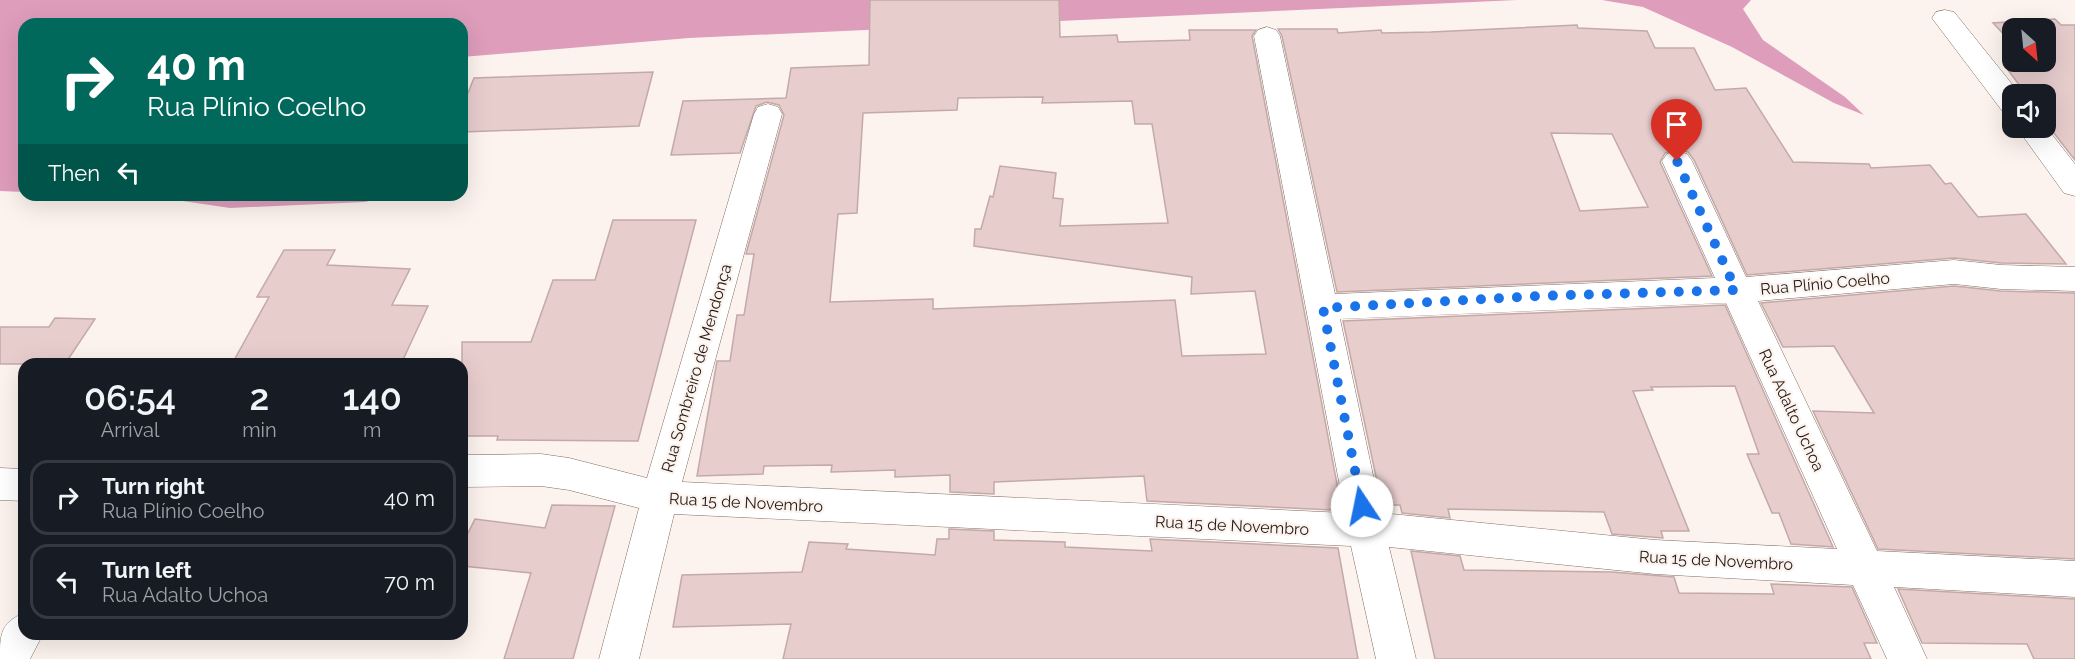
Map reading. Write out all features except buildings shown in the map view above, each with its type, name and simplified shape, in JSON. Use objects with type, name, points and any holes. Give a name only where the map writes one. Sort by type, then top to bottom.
[{"type":"street","points":[[1945,18],[2002,91]]},
{"type":"street","points":[[1267,36],[1366,528],[1396,659]]},
{"type":"street","name":"Rua Sombreiro de Mendonça","points":[[619,659],[660,497],[768,114]]},
{"type":"street","points":[[2039,138],[2075,185]]},
{"type":"street","name":"Rua Adalto Uchoa","points":[[1677,161],[1907,659]]},
{"type":"street","name":"Rua Plínio Coelho","points":[[1323,308],[1540,296],[1736,290],[1954,272],[2001,277],[2075,279]]},
{"type":"street","name":"Rua 15 de Novembro","points":[[468,471],[550,472],[660,497],[1338,531],[1366,528],[1655,557],[2075,579]]},
{"type":"street","points":[[0,484],[18,485]]},
{"type":"street","points":[[8,659],[19,640]]},
{"type":"shaded area","points":[[0,0],[1517,0],[689,38],[468,56],[468,18],[18,18],[18,192],[0,191]]},
{"type":"shaded area","points":[[1602,0],[1751,0],[1743,9],[1763,40],[1845,97],[1864,115],[1834,103],[1732,47],[1643,7]]},
{"type":"shaded area","points":[[183,201],[369,201],[365,202],[230,208]]},
{"type":"route","points":[[1362,506],[1323,308],[1540,296],[1736,290],[1677,161]]}]
